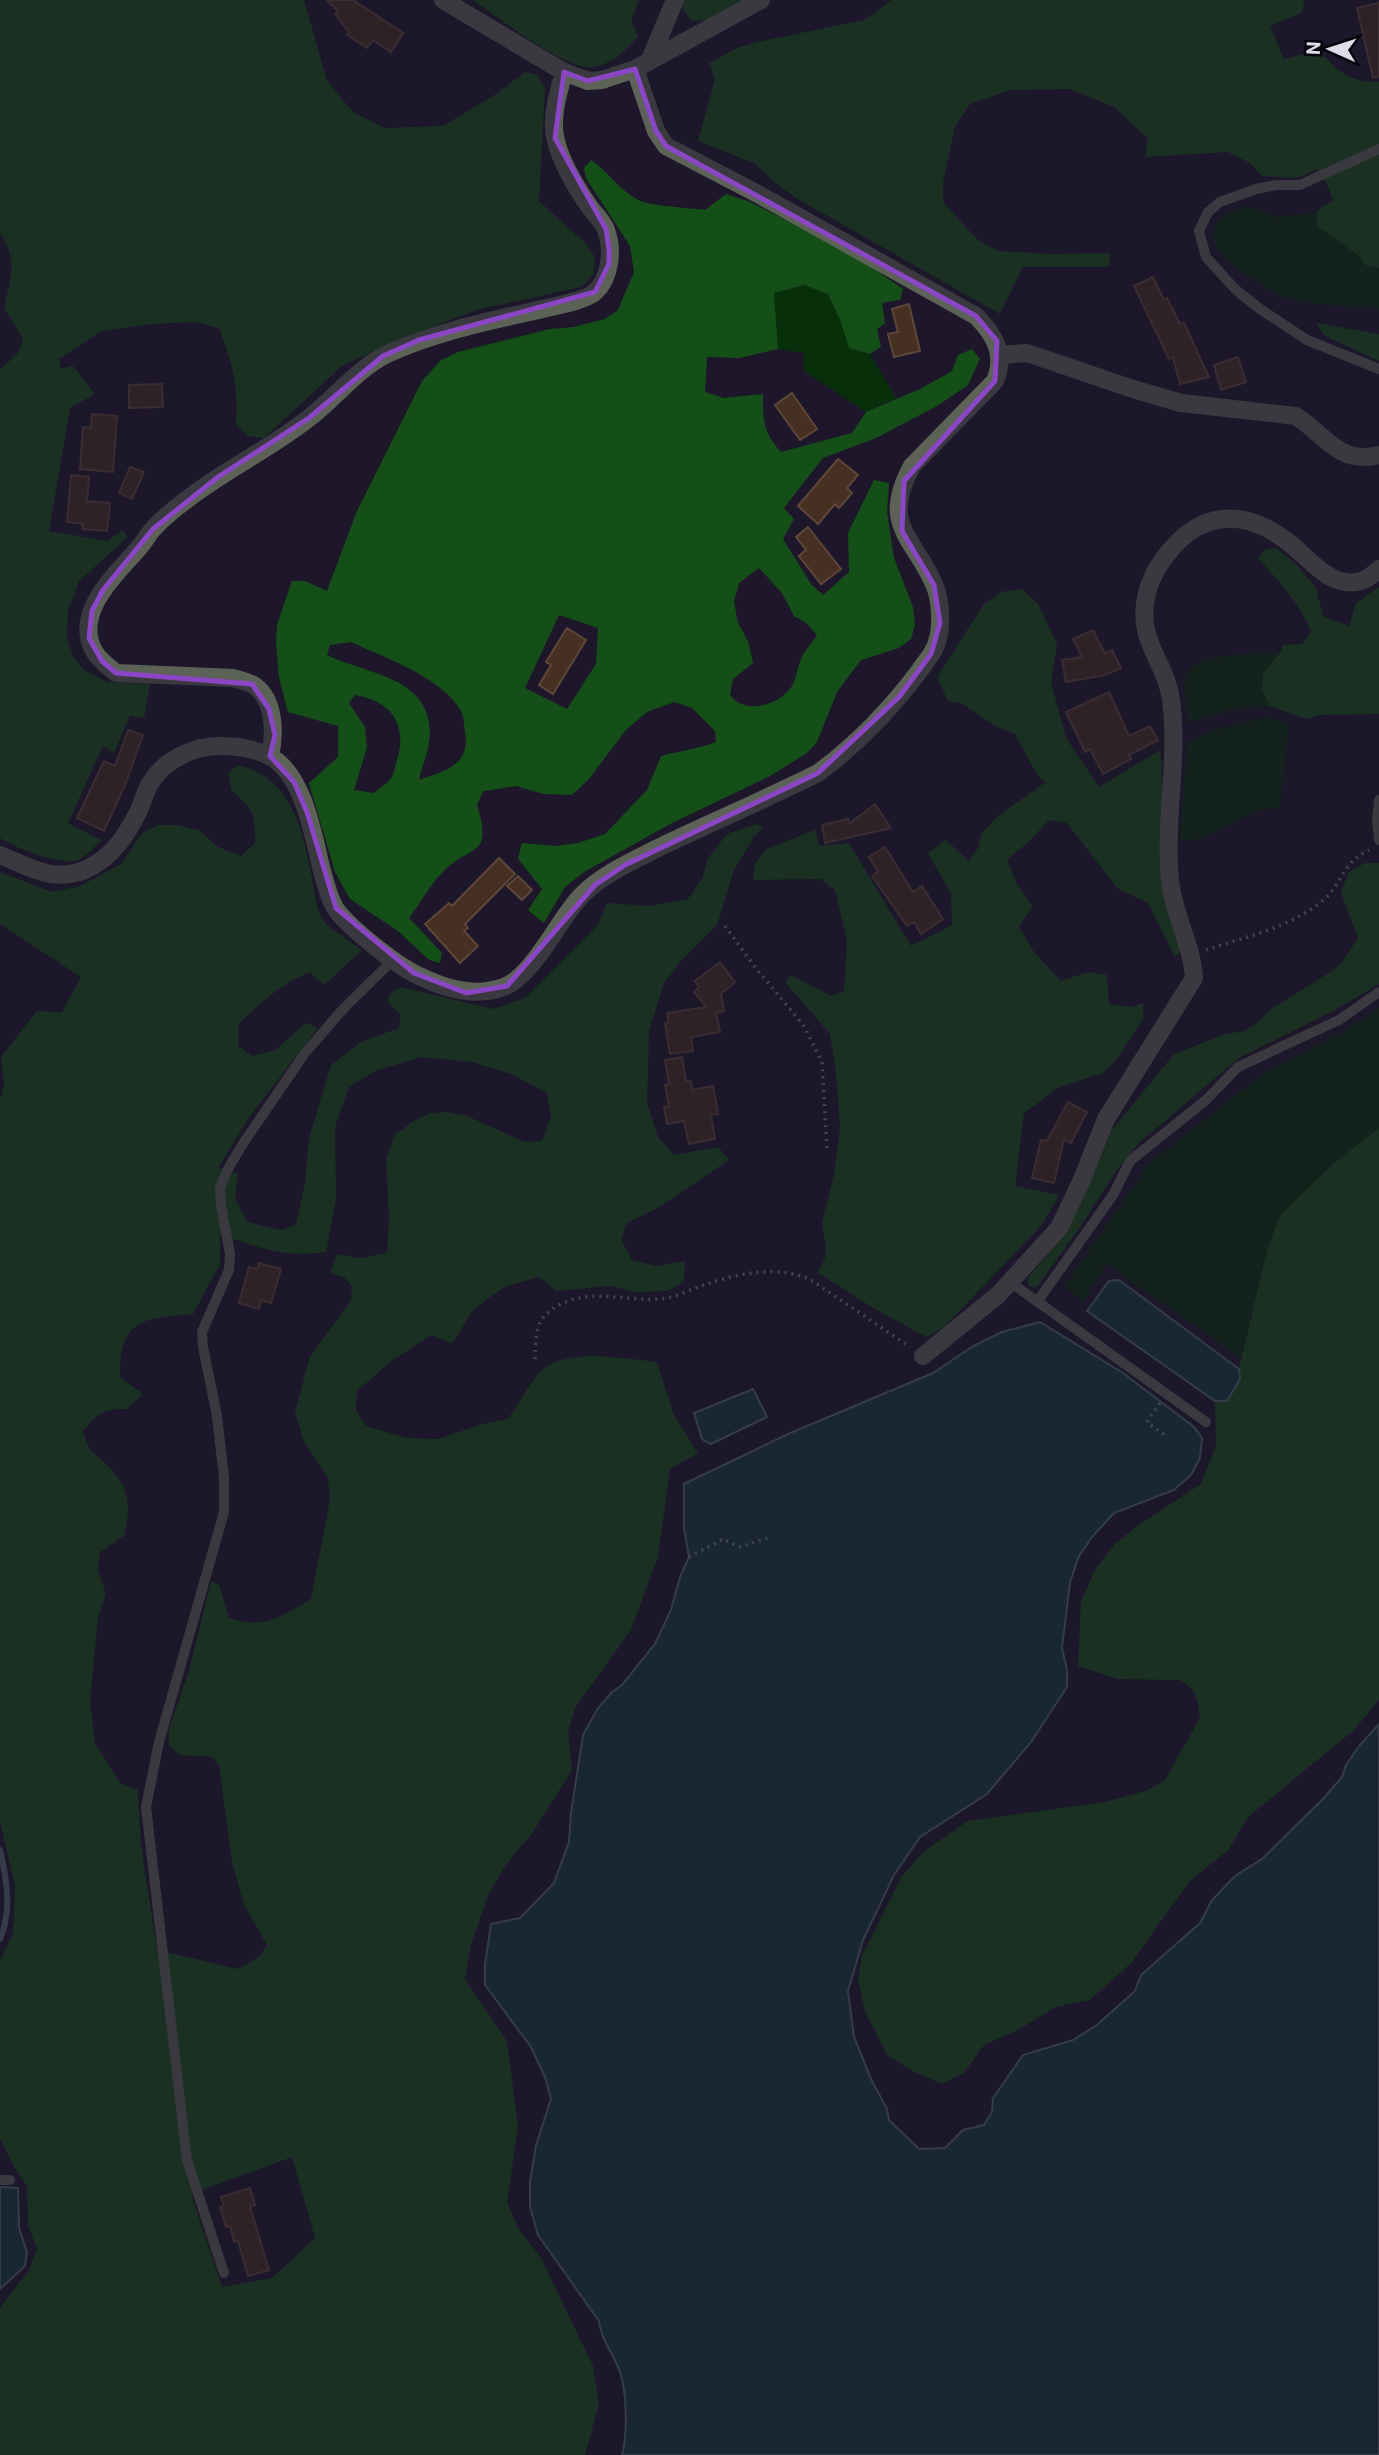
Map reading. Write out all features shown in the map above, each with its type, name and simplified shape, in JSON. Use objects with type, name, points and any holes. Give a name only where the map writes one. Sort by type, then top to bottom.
[{"type":"street","points":[[443,0],[564,72],[588,81],[602,80],[642,66],[761,0]]},
{"type":"street","points":[[0,855],[30,869],[53,874],[86,870],[103,859],[120,842],[138,813],[151,781],[168,764],[193,750],[217,746],[242,748],[271,756],[294,782],[307,812],[327,890],[347,922],[393,960],[414,973],[467,993],[484,993],[507,986],[527,969],[581,896],[595,885],[625,865],[818,773],[846,751],[899,697],[931,654],[937,642],[940,623],[934,584],[902,531],[899,514],[904,481],[912,466],[995,381],[1000,355],[997,341],[976,316],[758,194],[666,146],[656,131],[642,66],[675,0]]},
{"type":"street","points":[[271,756],[275,735],[262,692],[252,684],[233,678],[116,673],[93,650],[89,638],[92,611],[115,573],[139,549],[153,529],[184,501],[309,418],[383,356],[419,340],[576,301],[595,292],[609,264],[610,249],[606,229],[563,162],[555,138],[555,116],[564,72]]},
{"type":"street","points":[[1000,355],[1027,353],[1181,403],[1296,416],[1310,425],[1328,445],[1338,450],[1359,458],[1379,455]]},
{"type":"street","points":[[923,1356],[1010,1282],[1059,1228],[1106,1119],[1194,978],[1190,956],[1172,901],[1168,854],[1174,728],[1171,696],[1150,643],[1143,614],[1150,582],[1166,555],[1179,540],[1204,522],[1222,519],[1256,523],[1280,537],[1316,567],[1338,580],[1354,583],[1367,579],[1379,569]]},
{"type":"lane","points":[[1379,149],[1300,185],[1256,188],[1220,202],[1208,212],[1199,231],[1206,257],[1236,290],[1260,309],[1307,340],[1379,369]]},
{"type":"lane","points":[[1379,800],[1379,842]]},
{"type":"lane","points":[[223,2273],[187,2160],[146,1807],[159,1742],[224,1512],[224,1478],[217,1416],[202,1332],[229,1270],[230,1254],[220,1187],[244,1142],[305,1053],[344,1008],[393,960]]},
{"type":"lane","points":[[1037,1302],[1113,1195],[1130,1161],[1206,1100],[1238,1067],[1339,1020],[1379,992]]},
{"type":"lane","points":[[1010,1282],[1206,1422]]},
{"type":"path","points":[[1190,956],[1295,920],[1323,900],[1355,856],[1379,842]]},
{"type":"path","points":[[725,926],[804,1026],[822,1062],[827,1149]]},
{"type":"path","points":[[535,1359],[537,1325],[547,1312],[575,1299],[597,1295],[666,1298],[714,1281],[760,1272],[796,1273],[811,1280],[923,1356]]},
{"type":"path","points":[[1161,1402],[1147,1422],[1166,1436]]},
{"type":"path","points":[[689,1557],[723,1539],[740,1547],[768,1538]]},
{"type":"highlighted area","points":[[635,69],[656,131],[666,146],[976,316],[997,341],[995,381],[904,481],[902,531],[934,585],[940,623],[931,654],[899,697],[818,773],[625,865],[595,885],[507,986],[466,993],[414,973],[336,908],[307,812],[294,782],[270,756],[275,735],[269,709],[252,684],[116,673],[102,661],[89,638],[92,611],[103,590],[153,529],[218,477],[309,418],[383,356],[419,340],[595,292],[609,264],[609,249],[606,229],[555,138],[564,72],[588,81]]},
{"type":"green space","points":[[0,0],[304,0],[327,81],[353,112],[385,128],[443,126],[496,94],[525,72],[537,75],[545,87],[539,201],[585,243],[595,257],[593,275],[581,287],[476,310],[391,343],[342,366],[264,438],[247,436],[236,424],[234,375],[219,328],[195,322],[152,324],[102,331],[59,359],[61,369],[73,366],[95,394],[70,408],[49,531],[108,541],[122,530],[128,537],[79,581],[68,612],[67,636],[72,655],[84,670],[107,682],[150,684],[144,718],[130,716],[114,753],[103,746],[68,823],[101,840],[75,861],[36,854],[0,838],[0,370],[18,353],[23,339],[4,308],[11,261],[0,232]]},
{"type":"green space","points":[[473,0],[639,0],[631,21],[638,36],[624,51],[607,63],[595,67],[583,66],[551,53]]},
{"type":"green space","points":[[683,0],[758,0],[725,19],[692,21],[680,6]]},
{"type":"green space","points":[[892,0],[1304,0],[1303,12],[1270,26],[1284,59],[1319,50],[1344,74],[1360,80],[1379,82],[1379,268],[1365,265],[1358,255],[1317,226],[1316,212],[1333,200],[1326,182],[1316,170],[1297,178],[1262,176],[1250,163],[1228,152],[1145,157],[1148,139],[1114,107],[1070,89],[1011,90],[970,104],[955,127],[943,182],[943,202],[978,240],[998,251],[1111,253],[1108,267],[1023,267],[1000,314],[796,198],[771,180],[756,164],[698,141],[715,79],[709,63],[737,48],[757,42],[864,20]]},
{"type":"green space","points":[[591,160],[631,196],[651,204],[705,210],[726,194],[750,202],[851,253],[903,289],[900,300],[882,303],[885,323],[877,329],[881,347],[870,354],[849,348],[828,294],[804,285],[774,293],[778,349],[739,358],[707,357],[705,392],[724,398],[763,394],[765,425],[781,452],[852,433],[866,412],[922,388],[952,371],[958,355],[972,349],[980,359],[968,385],[937,406],[876,438],[823,458],[784,508],[794,519],[783,539],[811,584],[823,595],[849,572],[848,533],[874,480],[889,483],[887,512],[894,558],[913,607],[915,625],[911,639],[899,648],[861,660],[837,692],[817,742],[807,753],[770,776],[672,823],[584,872],[565,887],[544,923],[528,910],[542,889],[518,859],[522,843],[556,846],[578,843],[605,834],[647,790],[661,756],[716,742],[715,731],[692,708],[674,702],[647,712],[626,730],[588,780],[572,795],[544,794],[516,786],[483,791],[477,805],[481,822],[481,843],[442,873],[409,918],[442,953],[440,963],[429,960],[398,931],[350,899],[335,872],[309,783],[338,757],[338,726],[288,712],[279,677],[277,625],[292,581],[305,581],[327,591],[357,511],[422,381],[440,361],[458,352],[550,329],[574,327],[605,319],[618,310],[634,272],[630,246],[586,178],[584,168]],"holes":[[[759,568],[782,593],[794,616],[806,623],[817,635],[803,656],[789,690],[775,701],[759,706],[743,705],[730,695],[733,679],[753,663],[748,641],[738,623],[734,602],[739,583]],[[559,615],[598,628],[596,664],[567,709],[525,688]],[[351,642],[412,670],[441,688],[463,716],[466,743],[460,760],[446,770],[419,780],[430,738],[427,713],[419,699],[392,680],[327,655],[330,645]],[[355,695],[379,703],[388,709],[398,727],[399,750],[393,775],[374,793],[354,790],[367,747],[365,727],[349,703]]]},
{"type":"green space","points":[[1248,206],[1277,217],[1316,212],[1317,226],[1358,255],[1365,265],[1379,268],[1379,309],[1288,299],[1238,270],[1218,248],[1214,231],[1221,218]]},
{"type":"green space","points":[[804,285],[828,294],[849,348],[870,354],[896,398],[866,412],[804,371],[804,353],[778,349],[774,293]]},
{"type":"green space","points":[[1316,323],[1379,334],[1379,361],[1325,336]]},
{"type":"green space","points":[[1276,548],[1297,565],[1316,588],[1323,616],[1349,626],[1356,603],[1379,587],[1379,714],[1322,715],[1306,719],[1270,706],[1262,691],[1263,673],[1280,653],[1283,645],[1302,644],[1311,632],[1295,602],[1258,558],[1266,549]]},
{"type":"green space","points":[[1022,589],[1038,604],[1057,644],[1051,682],[1066,738],[1099,787],[1160,750],[1162,884],[1182,951],[1175,957],[1148,903],[1117,888],[1067,823],[1049,820],[1007,860],[1018,886],[1033,906],[1019,927],[1034,952],[1061,981],[1088,972],[1107,975],[1109,1004],[1131,1007],[1143,1003],[1143,1019],[1120,1055],[1105,1072],[1058,1088],[1024,1113],[1015,1186],[1059,1195],[1042,1225],[944,1327],[926,1337],[817,1272],[825,1259],[822,1223],[834,1175],[840,1128],[836,1072],[830,1034],[785,982],[791,975],[831,996],[844,991],[847,941],[835,890],[820,879],[753,880],[755,863],[766,849],[815,830],[820,846],[849,843],[911,946],[952,925],[951,894],[928,853],[946,840],[969,861],[978,848],[981,834],[999,815],[1046,782],[1037,775],[1015,734],[995,726],[963,704],[948,701],[937,677],[984,604],[1001,592]]},
{"type":"green space","points":[[1280,653],[1263,678],[1263,690],[1270,706],[1231,710],[1189,723],[1184,686],[1187,674],[1193,667],[1203,661],[1229,655]]},
{"type":"green space","points":[[1267,717],[1289,723],[1280,807],[1256,811],[1202,839],[1180,840],[1187,743],[1211,731]]},
{"type":"green space","points":[[238,765],[257,772],[283,794],[299,824],[323,920],[362,950],[324,985],[310,972],[272,994],[239,1024],[238,1046],[252,1056],[274,1051],[306,1023],[318,1028],[250,1116],[219,1167],[238,1174],[235,1198],[247,1222],[281,1230],[296,1225],[305,1183],[309,1138],[331,1065],[361,1042],[399,1028],[400,1015],[387,1000],[391,993],[401,987],[493,1009],[525,998],[597,926],[607,903],[649,906],[688,899],[702,879],[708,858],[727,834],[756,824],[763,827],[734,870],[717,925],[682,960],[664,983],[649,1031],[647,1103],[658,1137],[674,1155],[718,1147],[729,1160],[658,1208],[627,1223],[621,1239],[632,1260],[656,1266],[685,1261],[684,1282],[667,1291],[636,1292],[609,1286],[556,1291],[539,1277],[504,1287],[473,1310],[452,1344],[431,1335],[390,1362],[357,1391],[356,1410],[366,1426],[407,1438],[438,1439],[508,1419],[538,1374],[549,1365],[562,1360],[594,1356],[657,1362],[673,1413],[698,1453],[670,1469],[658,1557],[631,1630],[575,1708],[568,1732],[572,1770],[533,1832],[505,1866],[488,1896],[471,1944],[465,1979],[507,2041],[518,2126],[507,2203],[520,2231],[541,2258],[593,2366],[599,2403],[585,2455],[0,2455],[0,2308],[29,2270],[37,2248],[28,2226],[27,2186],[0,2138],[0,1961],[13,1933],[15,1886],[0,1821],[0,1100],[4,1084],[1,1057],[37,1011],[62,1012],[81,977],[0,924],[0,872],[52,892],[80,886],[121,864],[142,833],[159,825],[177,825],[199,830],[218,847],[241,856],[255,843],[254,819],[249,808],[231,790],[229,772]],"holes":[[[421,1057],[472,1062],[511,1074],[547,1093],[551,1116],[542,1141],[525,1142],[467,1116],[448,1112],[431,1113],[412,1122],[395,1135],[386,1158],[389,1218],[387,1253],[360,1258],[337,1254],[330,1273],[344,1277],[352,1286],[351,1300],[310,1357],[295,1412],[304,1442],[328,1478],[330,1500],[311,1599],[273,1619],[263,1622],[242,1621],[229,1618],[219,1584],[211,1582],[189,1671],[169,1729],[169,1746],[180,1755],[212,1757],[219,1766],[232,1861],[244,1905],[267,1945],[259,1957],[238,1969],[157,1950],[141,1845],[138,1790],[120,1783],[95,1743],[90,1702],[98,1617],[106,1594],[98,1570],[100,1552],[124,1536],[128,1516],[127,1498],[121,1482],[90,1448],[83,1431],[102,1413],[113,1409],[127,1409],[143,1394],[120,1377],[124,1343],[130,1332],[148,1320],[193,1314],[220,1264],[220,1234],[284,1253],[326,1252],[336,1199],[335,1127],[349,1087],[375,1071]],[[292,2157],[315,2238],[272,2278],[222,2287],[191,2194]]]},
{"type":"green space","points":[[1365,863],[1379,863],[1379,984],[1335,1010],[1239,1058],[1140,1142],[1116,1171],[1079,1229],[1036,1288],[1029,1286],[1027,1279],[1061,1238],[1082,1202],[1112,1130],[1174,1054],[1226,1034],[1244,1031],[1257,1023],[1267,1012],[1335,969],[1345,958],[1358,938],[1341,893],[1348,873]]},
{"type":"green space","points":[[1379,1008],[1379,1128],[1280,1215],[1267,1250],[1241,1358],[1106,1264],[1083,1302],[1065,1286],[1149,1163],[1265,1072],[1337,1035]]},
{"type":"green space","points":[[1379,1128],[1379,1700],[1354,1730],[1248,1817],[1229,1849],[1190,1881],[1131,1963],[1090,2000],[1056,2007],[1018,2030],[984,2045],[964,2073],[942,2084],[913,2071],[887,2055],[865,2012],[858,1980],[862,1956],[902,1876],[924,1851],[968,1821],[1105,1802],[1145,1791],[1164,1781],[1200,1718],[1192,1689],[1180,1680],[1117,1679],[1078,1666],[1081,1601],[1096,1568],[1115,1544],[1201,1484],[1216,1445],[1215,1401],[1227,1401],[1240,1379],[1239,1369],[1267,1250],[1280,1215],[1332,1165]]},
{"type":"shaded area","points":[[1119,1280],[1239,1369],[1240,1379],[1227,1401],[1215,1401],[1087,1311],[1109,1281]]},
{"type":"shaded area","points":[[1040,1322],[1123,1373],[1194,1427],[1202,1438],[1200,1458],[1191,1475],[1174,1490],[1114,1513],[1079,1556],[1070,1582],[1062,1648],[1067,1670],[1067,1687],[1031,1742],[987,1794],[920,1837],[894,1875],[863,1940],[848,1991],[854,2037],[887,2109],[889,2120],[919,2149],[945,2148],[963,2130],[984,2125],[992,2112],[993,2098],[1023,2055],[1073,2040],[1097,2025],[1135,1991],[1141,1975],[1200,1923],[1212,1900],[1235,1876],[1262,1859],[1323,1799],[1342,1777],[1346,1765],[1360,1745],[1379,1724],[1379,2455],[622,2455],[626,2410],[618,2367],[604,2339],[599,2321],[538,2235],[530,2207],[530,2182],[536,2145],[551,2099],[545,2077],[531,2047],[485,1985],[491,1924],[520,1918],[554,1883],[569,1842],[583,1735],[598,1708],[622,1685],[655,1644],[671,1610],[689,1557],[684,1528],[684,1484],[788,1434],[933,1373],[973,1346],[1002,1332]]},
{"type":"shaded area","points":[[753,1389],[767,1417],[711,1444],[702,1439],[694,1413]]},
{"type":"shaded area","points":[[0,2187],[18,2188],[19,2228],[27,2252],[25,2266],[0,2289]]},
{"type":"building","points":[[327,0],[353,0],[403,33],[391,52],[373,40],[367,48],[347,35],[349,32],[335,14],[338,11]]},
{"type":"building","points":[[1379,3],[1379,77],[1373,78],[1357,8]]},
{"type":"building","points":[[1153,277],[1180,324],[1184,323],[1209,377],[1180,384],[1173,357],[1169,359],[1134,286]]},
{"type":"building","points":[[909,304],[920,351],[894,357],[888,334],[898,332],[892,309]]},
{"type":"building","points":[[1238,357],[1246,382],[1221,390],[1214,365]]},
{"type":"building","points":[[162,384],[163,407],[129,408],[129,385]]},
{"type":"building","points":[[792,393],[817,429],[800,440],[775,405]]},
{"type":"building","points":[[92,414],[117,416],[113,472],[80,469],[83,427],[91,428]]},
{"type":"building","points":[[838,459],[858,475],[847,488],[852,493],[839,508],[835,504],[818,524],[798,506]]},
{"type":"building","points":[[130,467],[144,472],[132,499],[119,493]]},
{"type":"building","points":[[71,475],[89,477],[87,501],[110,503],[107,531],[82,529],[83,524],[67,522]]},
{"type":"building","points":[[808,527],[841,569],[821,584],[799,556],[806,550],[796,537]]},
{"type":"building","points":[[567,628],[586,640],[553,694],[539,685],[551,665],[546,662]]},
{"type":"building","points":[[1093,630],[1105,654],[1112,650],[1121,668],[1105,675],[1066,682],[1062,660],[1082,657],[1073,639]]},
{"type":"building","points":[[1109,692],[1129,736],[1150,726],[1158,740],[1129,755],[1131,759],[1103,774],[1090,749],[1085,752],[1066,712]]},
{"type":"building","points":[[128,730],[143,735],[125,785],[104,831],[77,818],[104,761],[115,766]]},
{"type":"building","points":[[875,804],[891,828],[825,843],[822,825],[848,819],[849,824]]},
{"type":"building","points":[[885,847],[913,892],[922,886],[943,919],[921,934],[914,922],[907,926],[872,876],[878,872],[869,857]]},
{"type":"building","points":[[499,858],[515,874],[465,924],[468,928],[464,931],[478,946],[460,963],[425,924],[449,903],[452,906]]},
{"type":"building","points":[[518,876],[532,890],[522,900],[507,886]]},
{"type":"building","points":[[720,962],[735,982],[721,994],[724,1011],[716,1013],[720,1032],[691,1037],[693,1051],[670,1054],[665,1023],[669,1022],[667,1013],[706,1007],[694,992],[699,987],[695,981]]},
{"type":"building","points":[[682,1057],[686,1081],[691,1081],[692,1090],[713,1086],[718,1114],[711,1115],[715,1139],[689,1144],[684,1121],[667,1124],[664,1107],[669,1107],[665,1085],[669,1084],[665,1060]]},
{"type":"building","points":[[1068,1102],[1087,1112],[1071,1143],[1064,1139],[1054,1183],[1032,1178],[1041,1140],[1047,1141]]},
{"type":"building","points":[[259,1263],[281,1269],[271,1303],[261,1300],[259,1309],[239,1303],[249,1267],[257,1269]]},
{"type":"building","points":[[250,2188],[255,2205],[250,2207],[269,2270],[248,2276],[238,2241],[234,2242],[230,2226],[226,2227],[220,2207],[224,2206],[221,2197]]},
{"type":"waterway","points":[[0,1850],[7,1895],[6,1918],[0,1939]]}]
